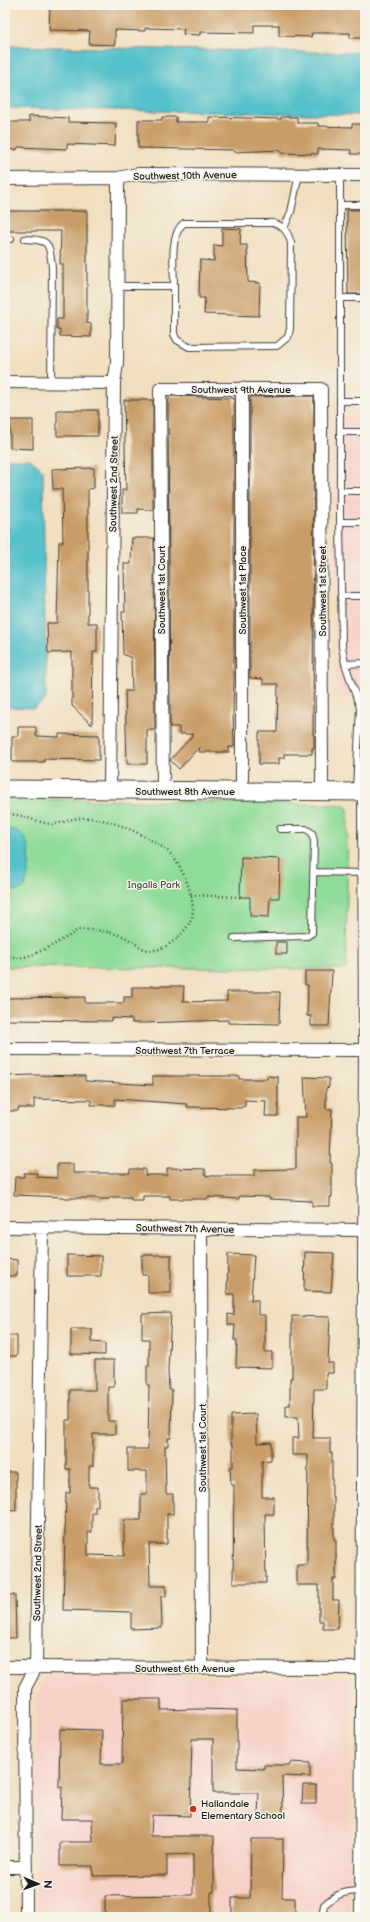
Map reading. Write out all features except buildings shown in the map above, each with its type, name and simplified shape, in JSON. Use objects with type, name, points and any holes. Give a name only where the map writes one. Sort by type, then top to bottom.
[{"type":"street","name":"Southwest 10th Avenue","points":[[5,179],[118,178],[138,174],[365,175]]},
{"type":"street","name":"Southwest 2nd Street","points":[[110,791],[114,383],[117,364],[118,178]]},
{"type":"street","points":[[5,382],[114,383]]},
{"type":"street","name":"Southwest 9th Avenue","points":[[160,388],[322,389]]},
{"type":"street","name":"Southwest 1st Court","points":[[160,388],[163,791]]},
{"type":"street","name":"Southwest 1st Place","points":[[242,388],[242,791]]},
{"type":"street","name":"Southwest 1st Street","points":[[322,389],[322,792]]},
{"type":"street","name":"Southwest 8th Avenue","points":[[5,789],[362,792]]},
{"type":"street","points":[[362,792],[365,873],[365,1043]]},
{"type":"street","name":"Southwest 7th Terrace","points":[[5,1050],[365,1050]]},
{"type":"street","points":[[362,1909],[365,1055]]},
{"type":"street","name":"Southwest 7th Avenue","points":[[5,1227],[364,1230]]},
{"type":"street","name":"Southwest 2nd Street","points":[[26,1917],[25,1688],[36,1667],[42,1227]]},
{"type":"street","name":"Southwest 1st Court","points":[[201,1228],[202,1668]]},
{"type":"street","name":"Southwest 6th Avenue","points":[[5,1667],[364,1668]]},
{"type":"street","points":[[5,1867],[26,1867]]},
{"type":"lane","points":[[284,228],[291,212],[299,174]]},
{"type":"lane","points":[[340,174],[341,627],[345,664],[360,708],[362,792]]},
{"type":"lane","points":[[340,205],[365,205]]},
{"type":"lane","points":[[184,223],[273,223],[284,228],[289,235],[291,243],[290,330],[288,337],[277,346],[196,349],[182,344],[177,340],[174,334],[174,286],[174,238],[179,227],[184,223]]},
{"type":"lane","points":[[25,239],[42,240],[48,245],[50,254],[52,268],[51,382]]},
{"type":"lane","points":[[118,286],[174,286]]},
{"type":"lane","points":[[340,298],[365,298]]},
{"type":"lane","points":[[340,401],[365,401]]},
{"type":"lane","points":[[340,432],[365,432]]},
{"type":"lane","points":[[340,491],[365,491]]},
{"type":"lane","points":[[340,522],[365,522]]},
{"type":"lane","points":[[341,596],[365,596],[365,632]]},
{"type":"lane","points":[[345,664],[365,664]]},
{"type":"lane","points":[[234,938],[307,936],[312,933],[314,841],[312,833],[306,829],[280,829]]},
{"type":"lane","points":[[314,872],[365,873]]},
{"type":"lane","points":[[322,1917],[324,1904],[339,1894],[347,1891],[361,1891]]},
{"type":"path","points":[[5,814],[16,814],[51,824],[66,823],[76,818],[95,818],[142,835],[167,850],[184,874],[191,895],[192,917],[180,936],[166,946],[154,950],[140,948],[126,938],[103,930],[78,930],[67,937],[24,957],[5,956]]},
{"type":"path","points":[[191,895],[240,897]]},
{"type":"shaded area","points":[[365,417],[365,697],[336,698],[333,418]]},
{"type":"shaded area","name":"Hallandale Elementary School","points":[[46,1675],[351,1678],[350,1917],[36,1917],[36,1701]]},
{"type":"green space","name":"Ingalls Park","points":[[5,798],[344,805],[348,809],[346,969],[5,967]]},
{"type":"water","points":[[5,46],[365,53],[365,115],[5,108]]},
{"type":"water","points":[[5,459],[30,459],[43,470],[46,699],[34,708],[5,707]]},
{"type":"water","points":[[5,829],[15,830],[22,835],[27,842],[29,850],[25,887],[17,891],[10,889],[5,884]]},
{"type":"place","name":"Hallandale Elementary School","points":[[193,1809]]}]
